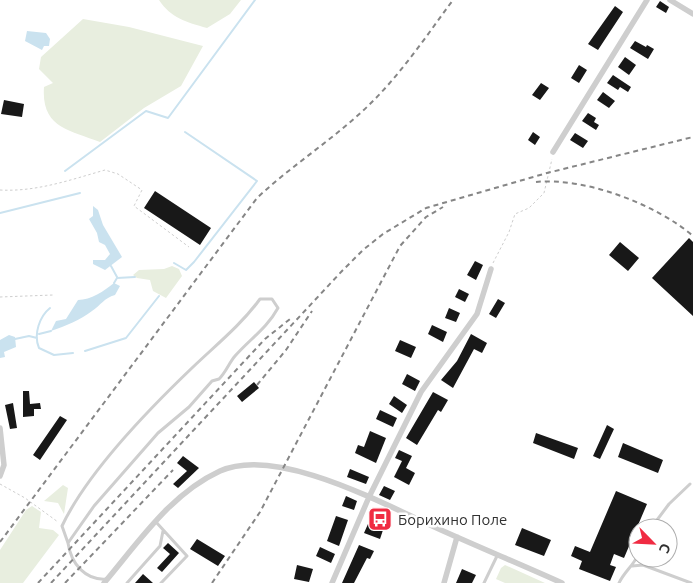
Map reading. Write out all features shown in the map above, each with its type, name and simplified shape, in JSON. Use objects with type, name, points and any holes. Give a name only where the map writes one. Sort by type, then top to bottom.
[{"type":"street","points":[[553,152],[647,0]]},
{"type":"street","points":[[670,0],[693,14]]},
{"type":"street","points":[[332,583],[369,497],[421,392],[477,314],[491,268]]},
{"type":"street","points":[[0,428],[4,465],[0,476]]},
{"type":"street","points":[[106,581],[156,522],[196,484],[226,469],[242,465],[283,468],[327,481],[369,497],[457,538],[562,583]]},
{"type":"street","points":[[444,583],[457,538]]},
{"type":"lane","points":[[68,543],[94,506],[146,446],[188,407],[206,386],[219,379],[229,363],[263,329],[278,308],[272,299],[260,299],[231,332],[167,392],[86,485],[62,526],[72,560],[87,575],[96,580],[106,581]]},
{"type":"lane","points":[[658,518],[669,504],[690,484]]},
{"type":"lane","points":[[156,522],[188,556],[161,583]]},
{"type":"lane","points":[[127,583],[160,546],[163,531]]},
{"type":"lane","points":[[484,583],[498,555]]},
{"type":"lane","points":[[619,583],[623,573],[629,568]]},
{"type":"lane","points":[[653,568],[691,583]]},
{"type":"path","points":[[491,268],[515,214],[529,208],[544,193],[553,152]]},
{"type":"path","points":[[0,190],[19,191],[53,185],[105,170],[142,190],[134,206],[189,247]]},
{"type":"path","points":[[0,297],[53,295]]},
{"type":"path","points":[[0,484],[49,514],[62,526]]},
{"type":"green space","points":[[159,0],[241,0],[230,14],[207,28],[174,15]]},
{"type":"green space","points":[[83,19],[129,27],[203,46],[181,86],[144,108],[100,142],[68,130],[52,119],[44,101],[44,87],[53,83],[39,69],[41,57]]},
{"type":"green space","points":[[172,266],[179,269],[182,276],[166,298],[153,291],[150,280],[137,278],[133,275],[139,270],[164,269]]},
{"type":"green space","points":[[63,485],[68,488],[64,514],[58,503],[44,501]]},
{"type":"green space","points":[[32,506],[41,512],[39,528],[53,530],[59,535],[23,583],[0,583],[0,550],[26,510]]},
{"type":"green space","points":[[505,565],[545,583],[505,583],[496,579],[501,568]]},
{"type":"water","points":[[27,31],[46,33],[50,39],[49,46],[44,46],[42,50],[25,41]]},
{"type":"water","points":[[93,206],[98,210],[103,225],[122,257],[105,270],[93,264],[93,260],[105,260],[110,254],[105,245],[99,242],[97,233],[89,219],[93,216]]},
{"type":"water","points":[[114,283],[120,286],[115,295],[105,300],[83,317],[51,331],[56,321],[66,319],[78,300],[92,297]]},
{"type":"water","points":[[9,335],[15,337],[16,347],[4,352],[5,357],[0,358],[0,340]]},
{"type":"building","points":[[660,1],[669,7],[666,13],[656,7]]},
{"type":"building","points":[[615,6],[623,12],[598,50],[588,44]]},
{"type":"building","points":[[635,41],[654,49],[648,59],[630,48]]},
{"type":"building","points":[[625,57],[636,65],[629,75],[618,67]]},
{"type":"building","points":[[579,65],[587,70],[579,83],[571,78]]},
{"type":"building","points":[[613,75],[631,87],[628,92],[620,87],[618,90],[607,83]]},
{"type":"building","points":[[541,83],[549,88],[540,100],[532,95]]},
{"type":"building","points":[[603,92],[615,101],[609,108],[597,100]]},
{"type":"building","points":[[4,100],[24,104],[22,117],[1,114]]},
{"type":"building","points":[[588,113],[596,118],[594,122],[599,125],[596,130],[582,121]]},
{"type":"building","points":[[533,132],[540,137],[535,145],[528,140]]},
{"type":"building","points":[[575,133],[588,141],[583,148],[570,140]]},
{"type":"building","points":[[155,191],[211,228],[200,245],[144,208]]},
{"type":"building","points":[[689,238],[693,242],[693,316],[652,278]]},
{"type":"building","points":[[620,242],[639,258],[628,271],[609,255]]},
{"type":"building","points":[[475,261],[483,265],[476,280],[467,275]]},
{"type":"building","points":[[459,289],[469,294],[465,302],[455,297]]},
{"type":"building","points":[[498,299],[505,303],[496,318],[489,314]]},
{"type":"building","points":[[449,308],[460,313],[456,322],[445,318]]},
{"type":"building","points":[[432,325],[447,332],[443,342],[428,334]]},
{"type":"building","points":[[471,334],[487,343],[482,353],[474,349],[453,388],[441,380],[457,361]]},
{"type":"building","points":[[400,340],[416,347],[411,358],[395,351]]},
{"type":"building","points":[[407,374],[420,381],[415,391],[402,384]]},
{"type":"building","points":[[254,382],[259,388],[242,402],[237,396]]},
{"type":"building","points":[[23,391],[29,391],[30,404],[40,403],[41,409],[34,409],[34,416],[23,417]]},
{"type":"building","points":[[433,392],[448,400],[441,412],[438,410],[417,445],[406,438]]},
{"type":"building","points":[[394,396],[407,405],[402,413],[389,404]]},
{"type":"building","points":[[13,403],[17,428],[10,429],[5,405]]},
{"type":"building","points":[[380,410],[397,418],[393,427],[376,419]]},
{"type":"building","points":[[60,416],[67,420],[40,460],[33,455]]},
{"type":"building","points":[[607,425],[614,429],[600,459],[593,456]]},
{"type":"building","points":[[370,431],[386,438],[376,463],[355,453],[358,445],[364,447]]},
{"type":"building","points":[[536,433],[578,448],[574,459],[533,443]]},
{"type":"building","points":[[623,443],[663,460],[658,473],[618,457]]},
{"type":"building","points":[[399,450],[412,456],[406,468],[415,473],[409,485],[394,477],[402,461],[395,458]]},
{"type":"building","points":[[183,456],[199,468],[178,488],[173,484],[187,471],[177,463]]},
{"type":"building","points":[[350,469],[369,477],[366,484],[347,477]]},
{"type":"building","points":[[384,486],[395,491],[390,500],[379,495]]},
{"type":"building","points":[[616,491],[647,504],[641,518],[628,518],[628,549],[624,558],[614,554],[610,565],[616,567],[610,581],[579,569],[582,561],[571,556],[575,546],[590,552]]},
{"type":"building","points":[[346,496],[357,501],[354,510],[342,506]]},
{"type":"building","points":[[336,516],[348,520],[339,546],[327,541]]},
{"type":"building","points":[[368,524],[383,530],[380,539],[364,533]]},
{"type":"building","points":[[522,528],[551,540],[544,556],[515,545]]},
{"type":"building","points":[[197,539],[225,556],[218,566],[190,549]]},
{"type":"building","points":[[168,543],[179,553],[162,572],[157,568],[170,554],[163,548]]},
{"type":"building","points":[[359,545],[374,551],[370,559],[367,558],[354,583],[342,583]]},
{"type":"building","points":[[320,547],[335,554],[331,563],[316,556]]},
{"type":"building","points":[[297,565],[313,569],[309,582],[294,579]]},
{"type":"building","points":[[462,569],[476,575],[472,583],[456,583]]},
{"type":"building","points":[[143,574],[153,583],[135,583]]},
{"type":"waterway","points":[[65,171],[146,111],[168,118],[255,0]]},
{"type":"waterway","points":[[174,263],[186,270],[257,181],[185,132]]},
{"type":"waterway","points":[[0,213],[80,193]]},
{"type":"waterway","points":[[111,266],[117,277]]},
{"type":"waterway","points":[[114,283],[117,278],[135,277]]},
{"type":"waterway","points":[[85,351],[126,338],[159,296]]},
{"type":"waterway","points":[[50,308],[46,311],[38,326],[37,343],[39,348],[54,355],[73,353]]},
{"type":"waterway","points":[[39,334],[51,331]]},
{"type":"waterway","points":[[15,339],[29,336],[37,338]]},
{"type":"railway","points":[[0,542],[257,198],[284,174],[342,129],[381,93],[453,0]]},
{"type":"railway","points":[[51,583],[342,271],[363,250],[383,234],[426,208],[547,173],[693,137]]},
{"type":"railway","points":[[536,182],[576,184],[619,195],[660,213],[693,236]]},
{"type":"railway","points":[[212,583],[260,512],[400,246],[426,217],[443,207]]},
{"type":"railway","points":[[257,385],[286,350],[312,311]]},
{"type":"railway","points":[[38,583],[265,339],[290,319]]},
{"type":"railway","points":[[65,583],[173,470]]},
{"type":"place","name":"Борихино Поле","points":[[380,519]]}]
